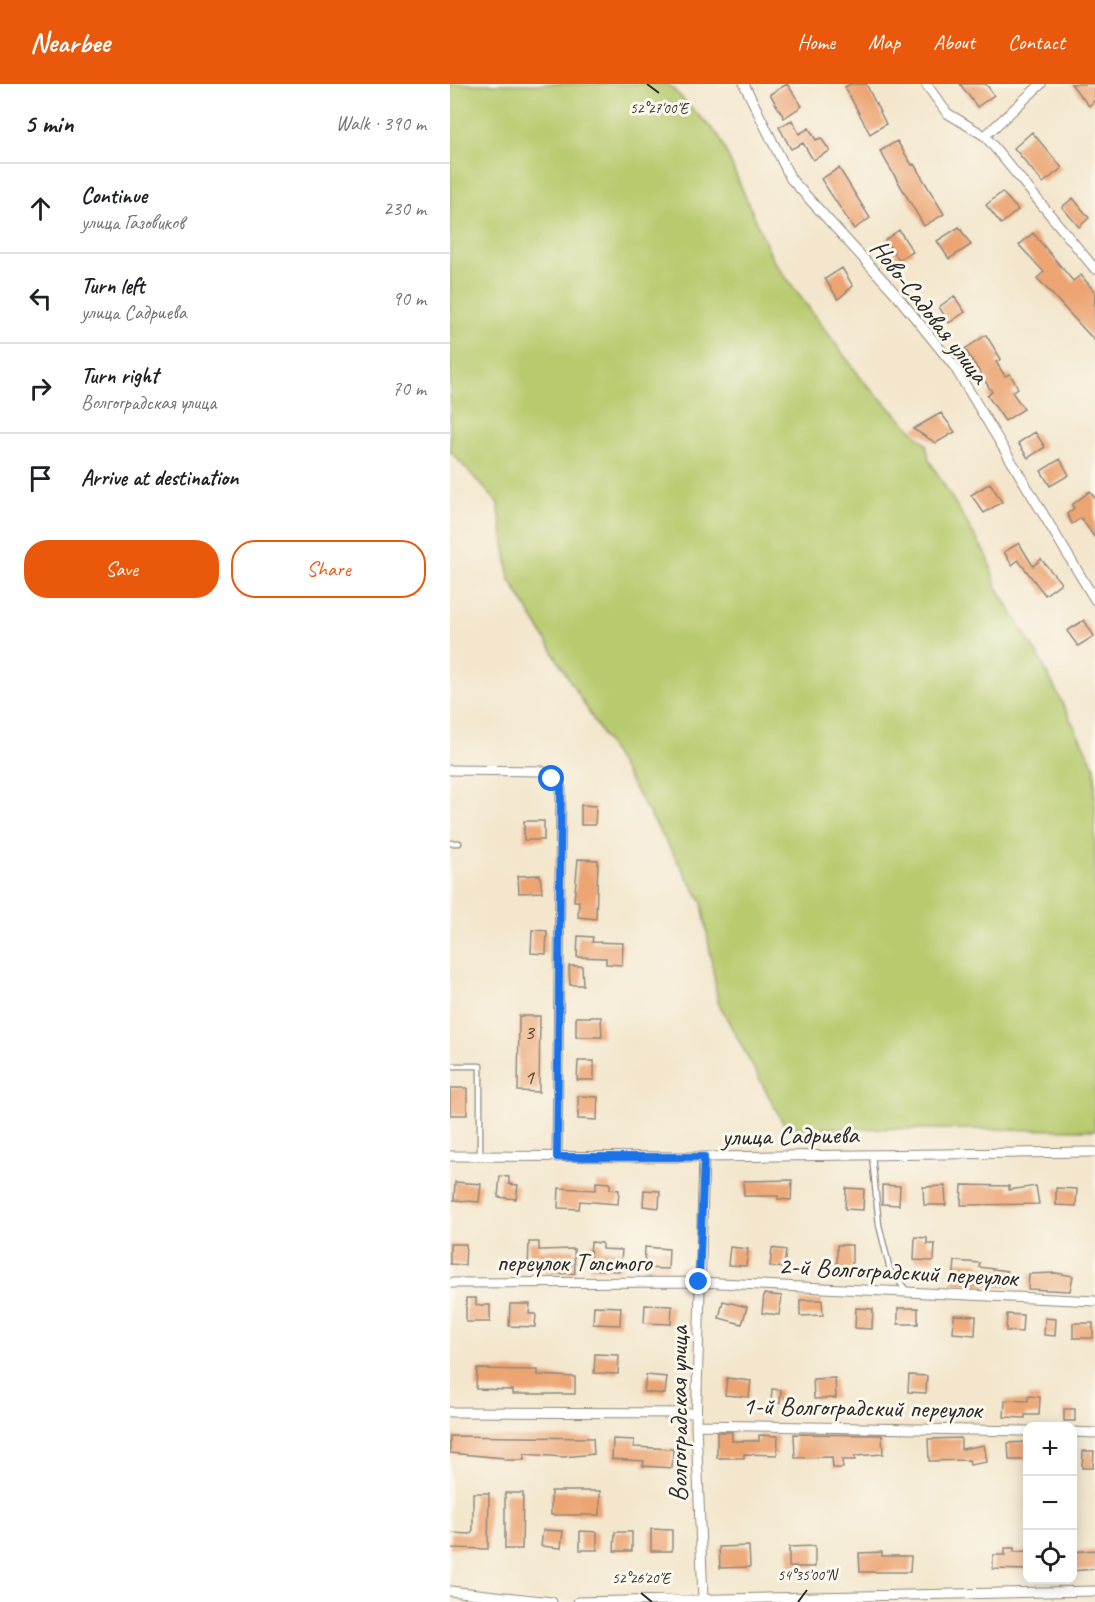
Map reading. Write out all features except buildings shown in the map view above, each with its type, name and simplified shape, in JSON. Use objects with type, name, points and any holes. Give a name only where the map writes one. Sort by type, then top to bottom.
[{"type":"street","name":"Ново-Садовая улица","points":[[744,84],[791,179],[894,292],[954,366],[1095,600]]},
{"type":"street","points":[[926,84],[947,112],[985,136],[1095,269]]},
{"type":"street","points":[[985,136],[1041,84]]},
{"type":"street","points":[[450,771],[542,771],[561,788],[557,1157]]},
{"type":"street","name":"улица Садриева","points":[[450,1156],[704,1157],[1095,1152]]},
{"type":"street","name":"Волгоградская улица","points":[[703,1599],[696,1413],[704,1157]]},
{"type":"street","name":"2-й Волгоградский переулок","points":[[699,1282],[1095,1301]]},
{"type":"street","name":"переулок Толстого","points":[[450,1283],[699,1282]]},
{"type":"street","points":[[450,1412],[696,1413]]},
{"type":"street","name":"1-й Волгоградский переулок","points":[[696,1425],[1023,1431]]},
{"type":"street","points":[[1077,1432],[1095,1432]]},
{"type":"street","points":[[450,1591],[552,1602]]},
{"type":"street","points":[[578,1602],[832,1599],[1095,1591]]},
{"type":"lane","points":[[450,843],[459,843]]},
{"type":"lane","points":[[450,1066],[480,1066],[480,1156]]},
{"type":"lane","points":[[872,1155],[879,1225],[890,1270],[908,1292]]},
{"type":"green space","points":[[450,84],[668,84],[719,136],[773,260],[864,382],[926,444],[929,460],[988,558],[996,586],[1040,659],[1095,768],[1095,1130],[786,1128],[718,1002],[702,902],[510,580],[498,503],[450,451]]},
{"type":"route","points":[[552,779],[561,788],[557,1157],[704,1157],[699,1282]]}]
